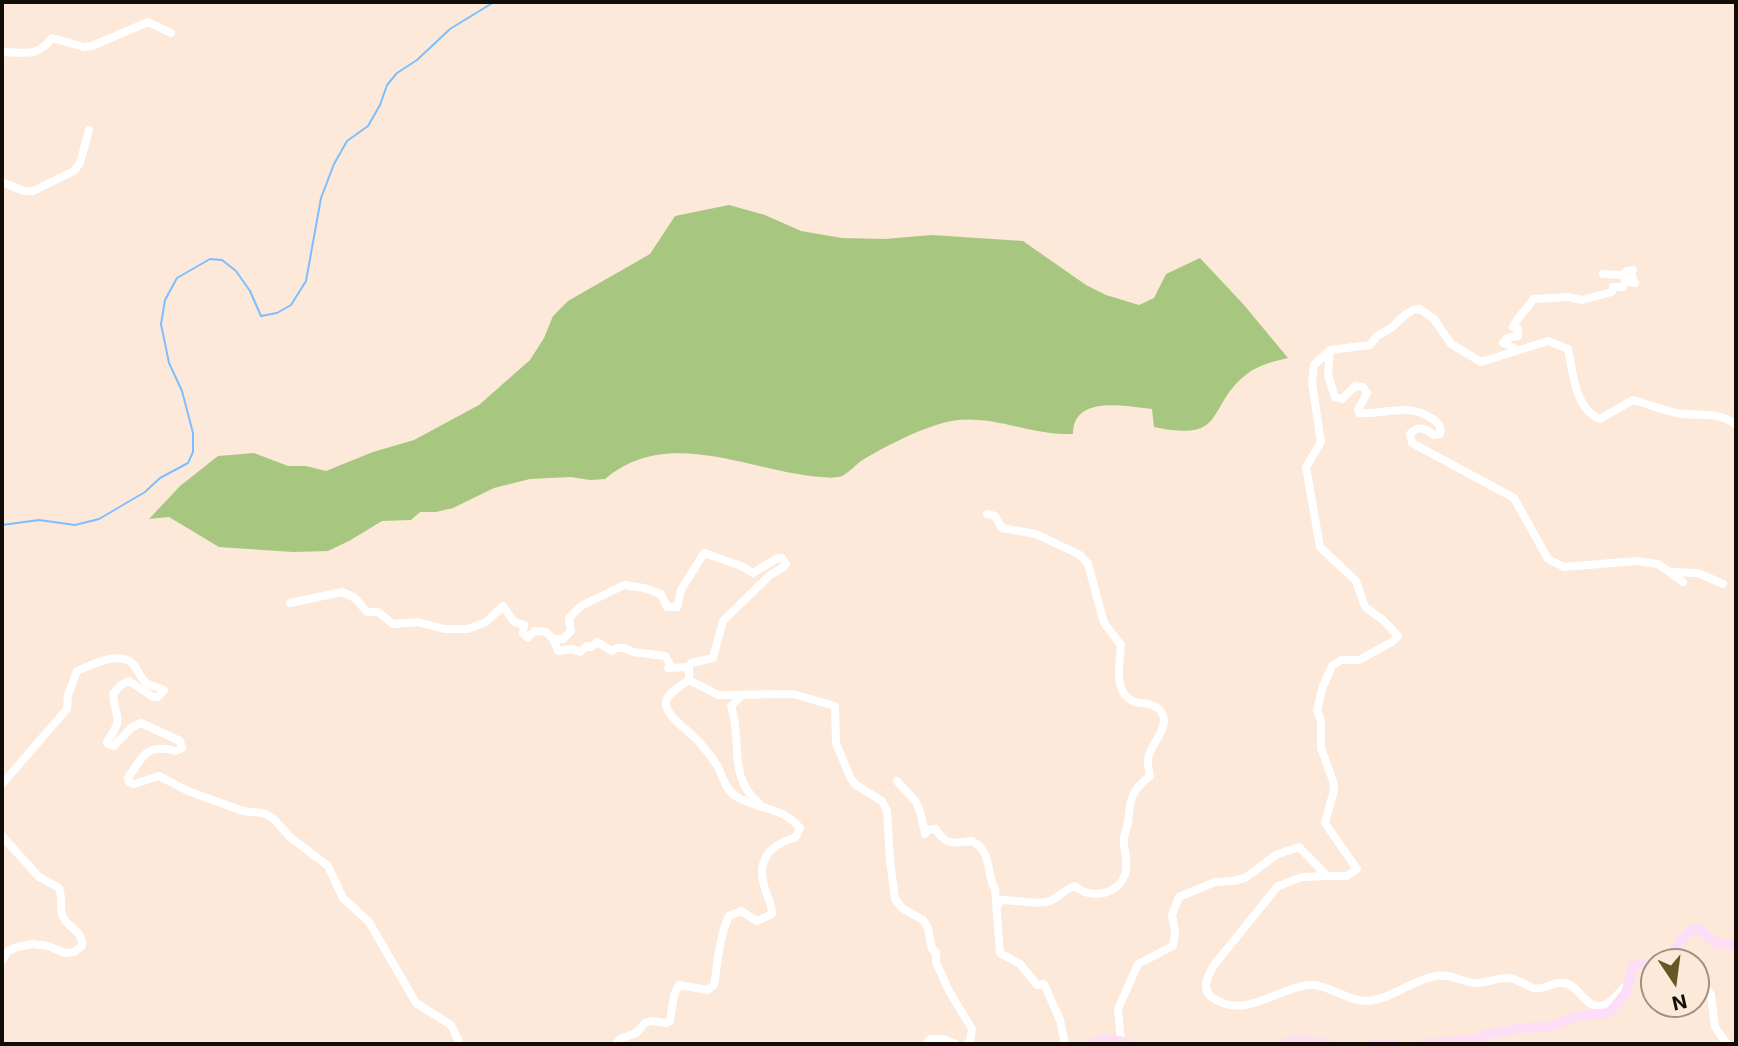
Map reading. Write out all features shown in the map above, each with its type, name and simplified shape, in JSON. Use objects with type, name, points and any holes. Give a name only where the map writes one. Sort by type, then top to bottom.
[{"type":"main road","points":[[1676,948],[1682,938],[1694,929],[1701,930],[1713,942],[1736,946]]},
{"type":"main road","points":[[1424,1044],[1473,1040],[1492,1033],[1550,1027],[1578,1016],[1609,1013],[1626,993],[1633,965],[1638,965]]},
{"type":"main road","points":[[1090,1044],[1105,1040],[1124,1042]]},
{"type":"main road","points":[[1283,1044],[1298,1041],[1328,1044]]},
{"type":"main road","points":[[1371,1044],[1395,1044]]},
{"type":"street","points":[[2,52],[35,53],[45,47],[52,38],[84,47],[92,46],[148,22],[171,33]]},
{"type":"street","points":[[2,182],[24,191],[33,191],[74,171],[80,163],[89,130]]},
{"type":"street","points":[[1518,350],[1503,343],[1507,338],[1518,336],[1518,329],[1513,327],[1517,319],[1528,310],[1533,299],[1568,297],[1582,300],[1612,292],[1613,287],[1623,287],[1625,281],[1635,283],[1633,275],[1603,274]]},
{"type":"street","points":[[1629,982],[1612,1000],[1596,1006],[1589,1003],[1576,987],[1565,983],[1534,988],[1507,978],[1479,983],[1438,975],[1381,998],[1366,1001],[1317,985],[1307,985],[1253,1004],[1237,1006],[1228,1005],[1210,996],[1206,980],[1214,965],[1278,886],[1302,877],[1347,876],[1357,869],[1325,823],[1334,781],[1321,748],[1321,721],[1317,710],[1332,666],[1340,660],[1359,660],[1398,636],[1383,620],[1365,607],[1356,581],[1321,547],[1306,467],[1321,442],[1312,382],[1314,365],[1330,350],[1370,345],[1405,314],[1420,309],[1434,319],[1451,344],[1482,362],[1548,341],[1568,349],[1581,402],[1591,416],[1600,419],[1633,400],[1678,414],[1711,414],[1730,420],[1736,425]]},
{"type":"street","points":[[1330,350],[1328,375],[1335,397],[1342,399],[1355,386],[1363,387],[1367,393],[1359,413],[1410,409],[1426,414],[1438,423],[1440,434],[1434,435],[1425,428],[1420,428],[1410,434],[1412,443],[1514,498],[1548,559],[1564,567],[1636,561],[1658,564],[1683,582]]},
{"type":"street","points":[[987,514],[995,516],[1002,528],[1036,534],[1080,555],[1088,564],[1104,623],[1121,645],[1119,675],[1124,695],[1129,700],[1156,706],[1162,711],[1164,719],[1160,735],[1147,761],[1150,775],[1132,795],[1128,807],[1124,838],[1126,869],[1118,885],[1100,894],[1091,895],[1075,886],[1065,889],[1049,902],[1001,900],[998,907]]},
{"type":"street","points":[[553,639],[563,639],[571,631],[569,618],[581,606],[624,585],[661,594],[667,607],[677,607],[681,590],[705,553],[753,573],[782,558],[785,567],[770,575],[723,621],[713,658],[691,663],[689,680]]},
{"type":"street","points":[[1672,572],[1698,573],[1723,584]]},
{"type":"street","points":[[290,603],[342,592],[355,598],[367,612],[378,612],[393,624],[418,622],[458,630],[486,622],[503,606],[514,622],[524,625],[525,636],[528,638],[534,631],[546,632],[553,639],[558,651],[572,649],[580,652],[597,642],[612,651],[624,648],[633,653],[665,656],[670,664],[668,668],[689,667]]},
{"type":"street","points":[[2,784],[67,709],[68,695],[77,671],[109,659],[132,663],[147,684],[160,688],[163,693],[153,697],[129,681],[121,685],[113,694],[119,716],[118,726],[108,744],[114,746],[132,727],[141,723],[180,741],[182,748],[177,751],[166,748],[152,749],[142,755],[128,778],[129,782],[134,784],[159,776],[188,791],[243,811],[263,813],[273,818],[290,837],[328,866],[343,898],[369,922],[416,1003],[451,1025],[460,1044]]},
{"type":"street","points":[[689,680],[718,695],[793,694],[835,706],[836,743],[850,777],[856,785],[882,801],[887,811],[895,899],[898,904],[923,920],[928,928],[932,949],[936,952],[936,962],[944,981],[972,1029],[970,1042],[967,1044]]},
{"type":"street","points":[[616,1044],[620,1038],[636,1033],[645,1023],[652,1021],[666,1024],[670,1021],[674,995],[679,985],[708,990],[714,985],[721,939],[730,916],[741,911],[757,921],[772,914],[764,882],[766,858],[778,843],[796,837],[800,828],[783,814],[741,800],[730,792],[712,757],[667,709],[667,699],[689,680]]},
{"type":"street","points":[[742,695],[731,706],[737,726],[739,770],[746,792],[765,807]]},
{"type":"street","points":[[897,781],[916,802],[925,834],[927,830],[936,828],[942,839],[951,844],[972,841],[988,855],[998,907],[1000,953],[1020,964],[1037,985],[1044,984],[1060,1020],[1065,1044]]},
{"type":"street","points":[[2,836],[39,877],[59,888],[61,911],[65,921],[78,932],[82,946],[74,952],[65,953],[56,947],[33,944],[17,947],[8,951],[2,961]]},
{"type":"street","points":[[1124,1042],[1118,1009],[1138,964],[1173,946],[1172,915],[1179,897],[1215,882],[1245,878],[1276,856],[1299,847],[1327,876]]},
{"type":"street","points":[[1710,994],[1715,1027],[1727,1044]]},
{"type":"street","points":[[926,1044],[930,1039],[943,1039],[955,1044]]},
{"type":"green space","points":[[729,205],[765,215],[801,231],[842,238],[884,239],[932,235],[1023,241],[1086,285],[1106,295],[1139,305],[1154,298],[1166,274],[1200,258],[1288,358],[1261,366],[1247,374],[1234,386],[1213,419],[1194,430],[1178,431],[1154,427],[1152,409],[1115,405],[1091,408],[1081,413],[1075,422],[1073,434],[1038,431],[988,421],[954,421],[927,428],[899,440],[864,459],[842,476],[832,478],[710,456],[683,453],[656,455],[630,463],[605,479],[530,479],[494,488],[453,508],[420,512],[411,520],[382,521],[328,551],[293,552],[219,547],[169,517],[149,519],[180,486],[218,456],[254,453],[288,466],[306,466],[326,471],[373,452],[414,440],[479,405],[530,360],[544,338],[553,316],[568,301],[650,254],[675,216]]},
{"type":"waterway","points":[[2,525],[39,520],[75,525],[99,519],[145,492],[160,478],[188,463],[193,452],[193,433],[182,391],[169,363],[161,324],[165,300],[177,278],[210,259],[222,260],[236,271],[250,291],[261,316],[277,313],[291,305],[306,281],[321,198],[334,164],[347,141],[368,126],[387,85],[397,73],[417,60],[450,29],[494,2]]}]
